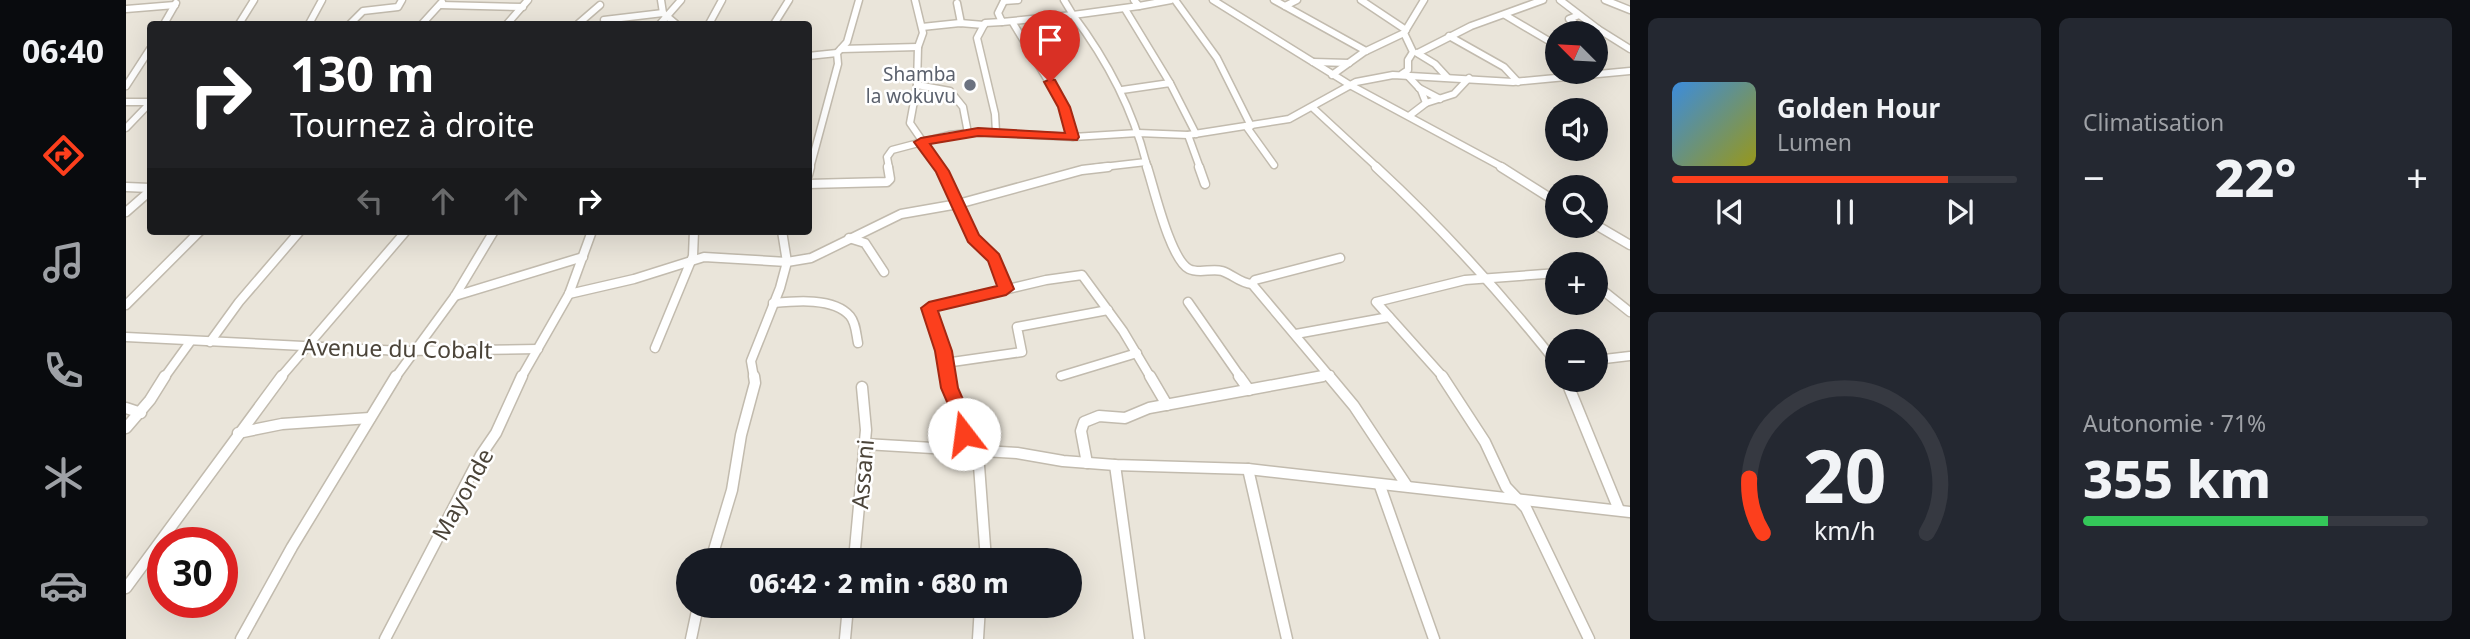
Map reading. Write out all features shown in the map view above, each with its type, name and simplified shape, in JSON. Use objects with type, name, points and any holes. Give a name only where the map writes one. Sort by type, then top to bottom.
[{"type":"street","points":[[241,21],[254,0]]},
{"type":"street","points":[[311,21],[322,0]]},
{"type":"street","points":[[353,21],[363,11],[398,7],[402,0]]},
{"type":"street","points":[[510,21],[528,0]]},
{"type":"street","points":[[661,0],[665,15],[672,21]]},
{"type":"street","points":[[662,21],[681,0]]},
{"type":"street","points":[[711,21],[722,0]]},
{"type":"street","points":[[776,21],[789,0]]},
{"type":"street","points":[[812,160],[838,64],[839,51],[847,42],[859,0]]},
{"type":"street","points":[[915,0],[922,27],[918,47],[917,85],[909,121],[943,171],[973,238],[994,258],[1006,289]]},
{"type":"street","points":[[1002,22],[998,13],[1003,0],[1017,0]]},
{"type":"street","points":[[1064,0],[1132,110],[1156,199],[1168,224],[1171,246],[1183,265],[1190,269],[1219,269],[1240,283],[1252,284],[1330,375],[1407,486]]},
{"type":"street","points":[[1133,0],[1139,6]]},
{"type":"street","points":[[922,27],[961,23],[1013,23],[1173,0],[1217,58],[1248,126],[1274,165]]},
{"type":"street","points":[[1213,0],[1332,75],[1500,166],[1545,195]]},
{"type":"street","points":[[1274,0],[1366,51]]},
{"type":"street","points":[[1284,6],[1297,0]]},
{"type":"street","points":[[1361,0],[1405,32],[1415,52],[1435,64],[1447,77]]},
{"type":"street","points":[[1332,75],[1366,51],[1405,32],[1424,0]]},
{"type":"street","points":[[1403,75],[1408,70],[1415,52],[1474,25],[1543,0]]},
{"type":"street","points":[[1560,0],[1587,21]]},
{"type":"street","points":[[1605,0],[1630,10]]},
{"type":"street","points":[[126,9],[176,2]]},
{"type":"street","points":[[166,21],[176,2]]},
{"type":"street","points":[[425,21],[442,2],[523,6]]},
{"type":"street","points":[[601,3],[604,21]]},
{"type":"street","points":[[581,21],[601,3]]},
{"type":"street","points":[[957,3],[961,23]]},
{"type":"street","points":[[1125,9],[1170,83],[1192,134],[1205,184]]},
{"type":"street","points":[[613,21],[665,15]]},
{"type":"street","points":[[1505,15],[1545,39]]},
{"type":"street","points":[[1572,21],[1569,19],[1579,15]]},
{"type":"street","points":[[1013,23],[1064,107],[1073,137]]},
{"type":"street","points":[[984,25],[977,43],[992,100],[996,132]]},
{"type":"street","points":[[1608,35],[1630,49]]},
{"type":"street","points":[[1449,36],[1504,67],[1518,82]]},
{"type":"street","points":[[812,55],[839,51],[918,47]]},
{"type":"street","points":[[126,86],[147,62]]},
{"type":"street","points":[[1310,62],[1350,62]]},
{"type":"street","points":[[1608,72],[1630,71]]},
{"type":"street","points":[[1403,75],[1419,88],[1440,99]]},
{"type":"street","points":[[812,184],[887,182],[890,179],[887,158],[890,152],[921,142],[968,133],[1073,137],[1138,133],[1192,134],[1289,119],[1350,85],[1403,75],[1518,82],[1545,78]]},
{"type":"street","points":[[1409,116],[1426,103],[1454,94],[1469,78]]},
{"type":"street","points":[[1122,90],[1170,83]]},
{"type":"street","points":[[917,85],[950,90],[963,107],[968,133]]},
{"type":"street","points":[[1419,88],[1426,103]]},
{"type":"street","points":[[126,102],[147,102]]},
{"type":"street","points":[[126,128],[147,105]]},
{"type":"street","points":[[1312,107],[1430,217],[1486,278],[1545,349]]},
{"type":"street","points":[[569,294],[634,279],[709,257],[787,262],[811,258],[901,214],[958,204],[1082,170],[1146,162]]},
{"type":"street","points":[[126,187],[147,190]]},
{"type":"street","points":[[126,212],[147,193]]},
{"type":"street","points":[[1608,232],[1630,245]]},
{"type":"street","points":[[126,305],[196,235]]},
{"type":"street","points":[[210,342],[239,302],[297,235]]},
{"type":"street","points":[[126,588],[284,373],[403,235]]},
{"type":"street","points":[[241,639],[370,418],[414,350],[455,296],[492,235]]},
{"type":"street","points":[[538,349],[569,294],[591,235]]},
{"type":"street","points":[[655,348],[691,262],[694,235]]},
{"type":"street","points":[[715,548],[732,490],[741,435],[755,383],[751,361],[787,262],[783,235]]},
{"type":"street","points":[[849,238],[865,243],[884,272]]},
{"type":"street","points":[[455,296],[583,257]]},
{"type":"street","points":[[1252,284],[1252,280],[1340,258]]},
{"type":"street","points":[[1545,274],[1454,282],[1376,300],[1451,386],[1485,442],[1506,487],[1534,523],[1589,639]]},
{"type":"street","points":[[966,450],[962,418],[950,388],[929,308],[1006,289],[1082,275],[1108,310],[1167,405]]},
{"type":"street","points":[[1608,295],[1630,312]]},
{"type":"street","points":[[1188,302],[1249,390]]},
{"type":"street","points":[[773,303],[815,303],[844,311],[852,319],[858,342]]},
{"type":"street","points":[[945,363],[1022,352],[1017,327],[1108,310]]},
{"type":"street","points":[[1296,334],[1389,317]]},
{"type":"street","name":"Avenue du Cobalt","points":[[126,337],[307,347],[538,349]]},
{"type":"street","points":[[126,428],[141,413],[190,342]]},
{"type":"street","name":"Mayonde","points":[[385,639],[538,349]]},
{"type":"street","points":[[1061,376],[1136,353]]},
{"type":"street","points":[[1608,359],[1630,356]]},
{"type":"street","points":[[1087,463],[1081,431],[1084,422],[1099,416],[1125,418],[1149,408],[1330,375]]},
{"type":"street","name":"Assani","points":[[855,548],[865,444],[862,387]]},
{"type":"street","points":[[1572,392],[1619,510]]},
{"type":"street","points":[[126,408],[141,413]]},
{"type":"street","points":[[238,433],[296,423],[370,418]]},
{"type":"street","points":[[865,444],[966,450],[1115,465],[1248,469],[1380,486],[1407,486],[1630,512]]},
{"type":"street","points":[[978,452],[978,494],[985,548]]},
{"type":"street","points":[[1115,465],[1139,639]]},
{"type":"street","points":[[1248,469],[1287,639]]},
{"type":"street","points":[[1380,486],[1434,639]]},
{"type":"street","points":[[691,639],[695,618]]},
{"type":"street","points":[[845,639],[847,618]]},
{"type":"street","points":[[978,639],[979,618]]},
{"type":"shaded area","points":[[126,0],[1630,0],[1630,639],[126,639]]},
{"type":"place","name":"Shamba la wokuvu","points":[[970,85]]},
{"type":"route","points":[[964,434],[962,418],[950,388],[943,351],[929,308],[1006,289],[994,258],[973,238],[943,171],[921,142],[978,132],[1073,137],[1064,107],[1050,82]]}]
